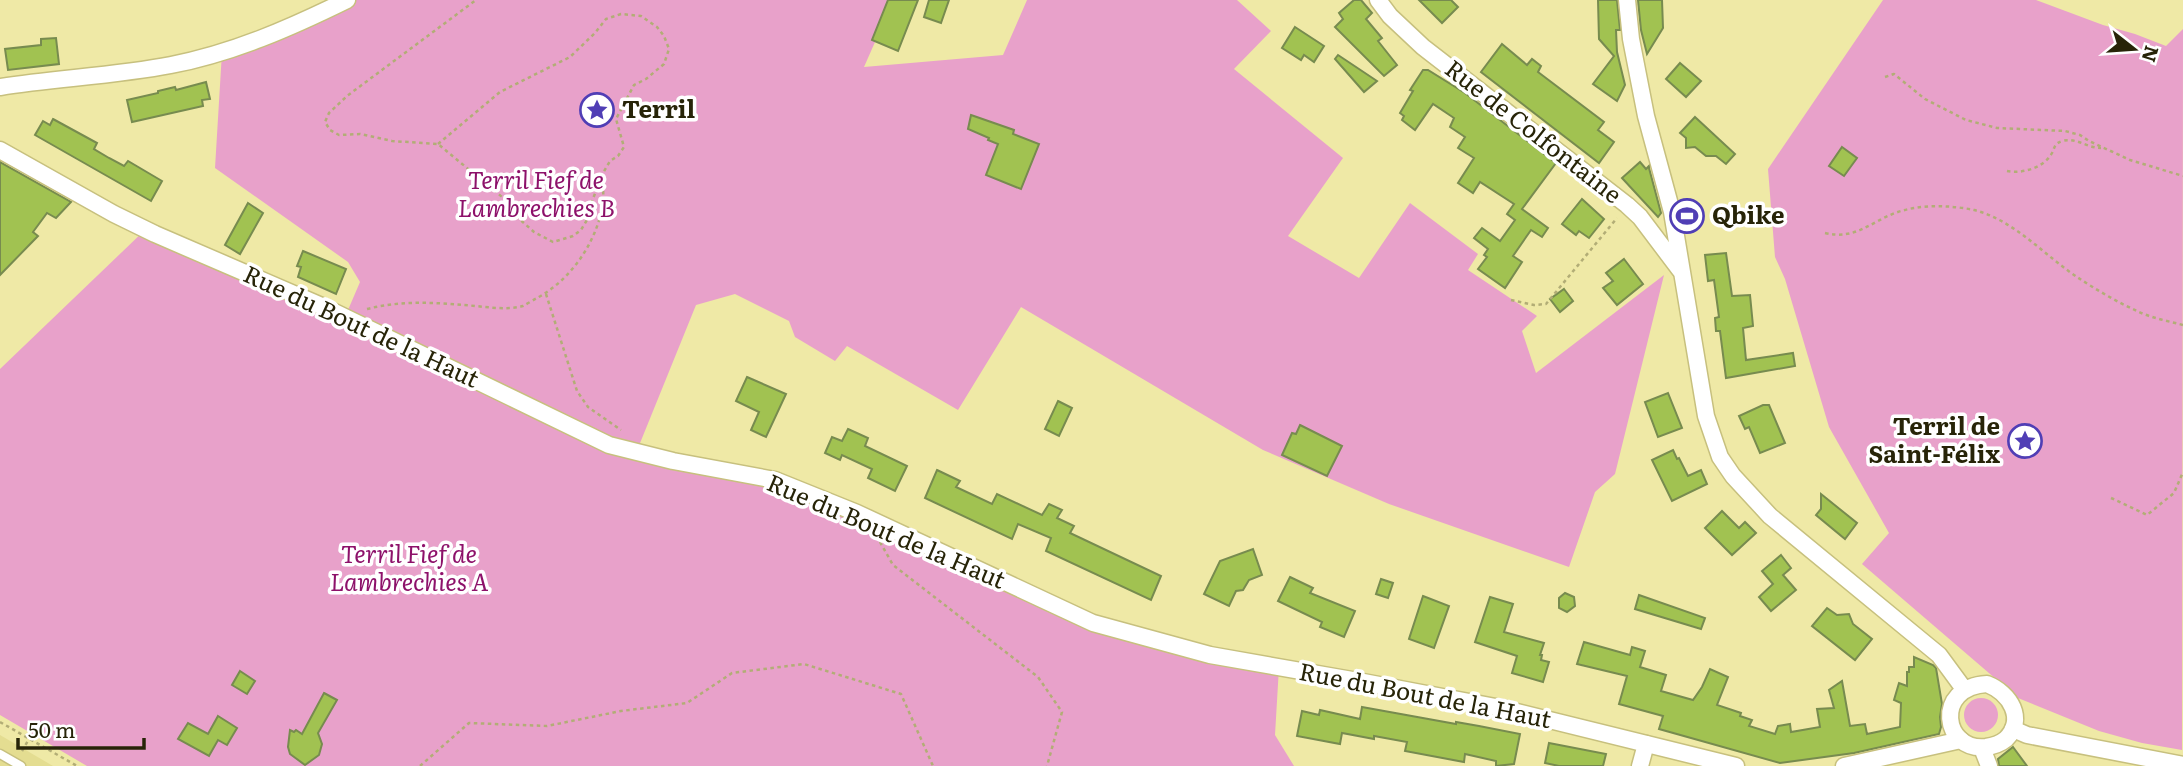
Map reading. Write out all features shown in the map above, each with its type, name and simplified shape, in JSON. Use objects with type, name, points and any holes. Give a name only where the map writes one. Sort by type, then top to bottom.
[{"type":"street","points":[[0,87],[174,65],[254,42],[347,0]]},
{"type":"street","name":"Rue de Colfontaine","points":[[1378,0],[1390,16],[1423,47],[1627,205],[1640,217],[1681,271]]},
{"type":"street","points":[[1627,0],[1631,38],[1646,116],[1672,212],[1706,416],[1720,457],[1733,476],[1770,516],[1939,655],[1965,689]]},
{"type":"street","name":"Rue du Bout de la Haut","points":[[0,150],[114,214],[349,320],[609,445],[636,453],[775,480],[857,513],[1093,623],[1210,655],[1501,708],[1736,766]]},
{"type":"street","points":[[1987,684],[1998,689],[2010,701],[2015,721],[2014,729],[2002,743],[1982,748],[1970,746],[1961,740],[1951,726],[1953,703],[1965,689],[1987,684]]},
{"type":"street","points":[[2014,729],[2027,735],[2183,765]]},
{"type":"street","points":[[1844,766],[1961,740]]},
{"type":"street","points":[[1640,766],[1646,744]]},
{"type":"street","points":[[1982,748],[1989,766]]},
{"type":"lane","points":[[0,754],[22,766]]},
{"type":"path","points":[[438,144],[500,92],[570,57],[606,19],[621,14],[642,16],[657,27],[669,49],[664,64],[634,85],[616,119],[624,147],[603,173],[581,230],[573,236],[553,242],[534,232],[516,216],[507,201],[438,144],[392,141],[360,134],[339,135],[330,130],[325,122],[329,113],[347,96],[476,0]]},
{"type":"path","points":[[1885,77],[1894,74],[1925,99],[1966,120],[1997,128],[2065,131],[2080,135],[2130,160],[2183,176]]},
{"type":"path","points":[[2007,171],[2028,171],[2051,155],[2054,145],[2070,139],[2104,148]]},
{"type":"path","points":[[349,320],[355,311],[389,303],[523,306],[546,293],[566,276],[582,256],[594,234],[602,208],[603,173]]},
{"type":"path","points":[[1511,300],[1534,306],[1546,304],[1627,205]]},
{"type":"path","points":[[1825,233],[1839,236],[1855,232],[1896,213],[1927,207],[1950,206],[1973,210],[2002,221],[2077,277],[2139,313],[2183,325]]},
{"type":"path","points":[[546,293],[577,391],[588,407],[619,427],[636,453]]},
{"type":"path","points":[[2110,498],[2147,515],[2174,492],[2183,472]]},
{"type":"path","points":[[887,555],[893,565],[1038,677],[1062,712],[1047,766]]},
{"type":"path","points":[[420,766],[469,723],[547,726],[621,711],[687,703],[732,673],[804,664],[901,694],[933,766]]},
{"type":"path","points":[[0,722],[77,766]]},
{"type":"shaded area","points":[[0,735],[53,766],[0,766]]},
{"type":"green space","points":[[347,0],[890,0],[890,8],[864,67],[1003,55],[1027,0],[1237,0],[1271,31],[1234,69],[1343,158],[1288,236],[1359,278],[1410,203],[1478,254],[1468,270],[1537,316],[1522,331],[1536,373],[1664,275],[1615,474],[1595,492],[1569,567],[1389,504],[1263,450],[1021,307],[958,410],[847,346],[835,361],[795,337],[789,321],[735,294],[696,305],[636,453],[775,480],[1093,623],[1279,667],[1275,735],[1294,766],[87,766],[0,715],[0,369],[146,229],[345,317],[360,282],[348,262],[215,168],[222,52]]},
{"type":"green space","name":"Qbike","points":[[1883,0],[2036,0],[2166,46],[2183,29],[2182,750],[2142,743],[2099,731],[2018,698],[1862,564],[1889,533],[1829,427],[1785,279],[1775,257],[1768,169]]},
{"type":"green space","points":[[1981,698],[1993,703],[1998,715],[1993,727],[1981,732],[1969,727],[1964,715],[1969,703]]},
{"type":"building","points":[[888,0],[918,0],[898,51],[872,40]]},
{"type":"building","points":[[929,0],[949,0],[941,23],[924,17]]},
{"type":"building","points":[[1354,0],[1361,0],[1372,13],[1366,19],[1382,38],[1378,41],[1397,65],[1384,76],[1335,27],[1343,19],[1339,13]]},
{"type":"building","points":[[1419,0],[1451,0],[1458,7],[1442,23]]},
{"type":"building","points":[[1598,0],[1617,0],[1620,30],[1616,30],[1617,52],[1625,85],[1617,101],[1593,84],[1614,56],[1599,39]]},
{"type":"building","points":[[1638,0],[1662,0],[1663,28],[1647,54],[1641,30]]},
{"type":"building","points":[[1295,27],[1324,46],[1314,62],[1304,55],[1301,60],[1282,48]]},
{"type":"building","points":[[56,38],[59,64],[8,70],[5,49],[41,45],[41,39]]},
{"type":"building","points":[[1502,44],[1527,65],[1532,59],[1541,66],[1538,72],[1604,122],[1598,130],[1614,142],[1599,163],[1481,72]]},
{"type":"building","points":[[1338,55],[1377,81],[1364,92],[1335,59]]},
{"type":"building","points":[[1680,63],[1701,81],[1686,97],[1666,79]]},
{"type":"building","points":[[1423,70],[1428,70],[1465,93],[1556,163],[1522,209],[1548,228],[1542,237],[1531,230],[1513,256],[1522,262],[1505,288],[1478,269],[1487,257],[1484,255],[1488,249],[1474,238],[1482,228],[1500,241],[1515,220],[1507,214],[1514,204],[1480,182],[1473,193],[1458,183],[1474,158],[1458,148],[1465,137],[1450,127],[1454,118],[1433,104],[1415,130],[1402,120],[1404,116],[1400,113]]},
{"type":"building","points":[[206,82],[210,99],[202,100],[203,106],[132,122],[127,100]]},
{"type":"building","points":[[971,115],[1014,130],[1013,134],[1039,144],[1021,189],[986,175],[998,144],[968,129]]},
{"type":"building","points":[[1695,117],[1735,154],[1726,164],[1716,156],[1706,156],[1695,147],[1686,148],[1686,138],[1680,133]]},
{"type":"building","points":[[53,119],[97,143],[94,149],[109,158],[124,166],[128,161],[162,181],[151,201],[35,135],[43,121],[50,125]]},
{"type":"building","points":[[1842,147],[1857,158],[1844,176],[1829,166]]},
{"type":"building","points":[[0,162],[71,202],[56,218],[47,213],[33,232],[38,236],[0,275]]},
{"type":"building","points":[[1640,162],[1646,169],[1649,166],[1661,213],[1658,217],[1622,178]]},
{"type":"building","points":[[1582,199],[1604,219],[1589,238],[1579,231],[1576,235],[1562,224]]},
{"type":"building","points":[[248,203],[263,213],[240,254],[225,245]]},
{"type":"building","points":[[303,251],[346,269],[336,294],[298,277],[301,267],[297,266]]},
{"type":"building","points":[[1726,253],[1732,296],[1750,295],[1753,326],[1743,328],[1746,360],[1793,353],[1795,366],[1726,378],[1720,331],[1716,331],[1715,318],[1719,317],[1714,280],[1708,281],[1705,255]]},
{"type":"building","points":[[1624,259],[1643,284],[1617,305],[1603,288],[1613,281],[1606,273]]},
{"type":"building","points":[[1564,289],[1573,301],[1560,312],[1550,299]]},
{"type":"building","points":[[747,377],[786,394],[766,437],[751,430],[759,412],[736,401]]},
{"type":"building","points":[[1668,393],[1682,428],[1658,437],[1645,402]]},
{"type":"building","points":[[1058,401],[1072,408],[1059,436],[1045,429]]},
{"type":"building","points":[[1769,405],[1785,443],[1760,453],[1749,427],[1745,429],[1739,416]]},
{"type":"building","points":[[1300,425],[1342,446],[1327,476],[1282,455],[1292,433],[1296,434]]},
{"type":"building","points":[[848,429],[868,438],[865,446],[907,466],[895,491],[868,478],[872,469],[842,455],[840,460],[825,453],[832,437],[842,441]]},
{"type":"building","points":[[1673,450],[1688,476],[1701,470],[1707,484],[1672,501],[1652,460]]},
{"type":"building","points":[[937,470],[960,481],[956,487],[992,504],[997,494],[1042,515],[1049,504],[1062,510],[1057,518],[1074,526],[1070,533],[1161,576],[1151,600],[1046,551],[1051,538],[1018,524],[1012,539],[925,498]]},
{"type":"building","points":[[1821,494],[1857,523],[1845,539],[1816,515],[1821,509]]},
{"type":"building","points":[[1722,511],[1739,528],[1745,522],[1756,533],[1732,555],[1705,528]]},
{"type":"building","points":[[1253,549],[1262,575],[1249,580],[1243,590],[1236,591],[1229,606],[1204,594],[1220,561]]},
{"type":"building","points":[[1781,555],[1791,568],[1783,575],[1796,590],[1771,611],[1759,597],[1773,584],[1762,571]]},
{"type":"building","points":[[1290,577],[1313,588],[1310,593],[1355,611],[1344,637],[1320,627],[1322,622],[1278,601]]},
{"type":"building","points":[[1381,579],[1393,583],[1388,598],[1376,594]]},
{"type":"building","points":[[1565,593],[1574,597],[1575,606],[1567,612],[1559,608],[1559,598]]},
{"type":"building","points":[[1639,595],[1705,618],[1701,629],[1635,609]]},
{"type":"building","points":[[1423,596],[1449,606],[1434,648],[1409,639]]},
{"type":"building","points":[[1490,597],[1513,604],[1504,632],[1544,643],[1541,660],[1549,662],[1543,682],[1512,673],[1517,656],[1475,642]]},
{"type":"building","points":[[1827,608],[1837,615],[1849,614],[1853,624],[1872,639],[1855,660],[1812,626]]},
{"type":"building","points":[[1584,642],[1630,655],[1632,647],[1645,651],[1640,667],[1666,675],[1661,691],[1693,700],[1710,669],[1728,677],[1717,705],[1741,713],[1740,716],[1752,720],[1749,726],[1775,734],[1778,726],[1790,724],[1791,732],[1820,727],[1817,709],[1834,708],[1829,690],[1842,681],[1850,726],[1865,724],[1867,734],[1900,727],[1901,703],[1894,700],[1899,683],[1907,686],[1907,672],[1909,667],[1914,667],[1914,657],[1936,668],[1942,704],[1941,727],[1939,734],[1854,753],[1780,763],[1659,729],[1663,716],[1619,704],[1627,676],[1577,664]]},
{"type":"building","points":[[240,671],[255,681],[247,694],[232,685]]},
{"type":"building","points":[[324,693],[337,700],[318,733],[322,744],[319,755],[305,765],[290,754],[290,730],[302,734]]},
{"type":"building","points":[[1362,707],[1520,734],[1514,764],[1496,766],[1496,761],[1465,754],[1464,762],[1405,751],[1407,742],[1374,736],[1374,739],[1342,733],[1340,744],[1297,736],[1302,711],[1319,715],[1320,710],[1360,719]]},
{"type":"building","points":[[218,716],[237,728],[227,745],[218,740],[209,756],[178,739],[188,723],[208,734]]},
{"type":"building","points":[[1549,743],[1606,754],[1603,766],[1559,766],[1545,763]]},
{"type":"building","points":[[2013,747],[2027,766],[1999,766],[1998,759]]},
{"type":"place","name":"Terril","points":[[597,110]]},
{"type":"place","name":"Qbike","points":[[1687,216]]},
{"type":"place","name":"Terril de Saint-Félix","points":[[2025,441]]},
{"type":"park label","name":"Terril Fief de Lambrechies B","points":[[536,195]]},
{"type":"park label","name":"Terril Fief de Lambrechies A","points":[[409,569]]}]
